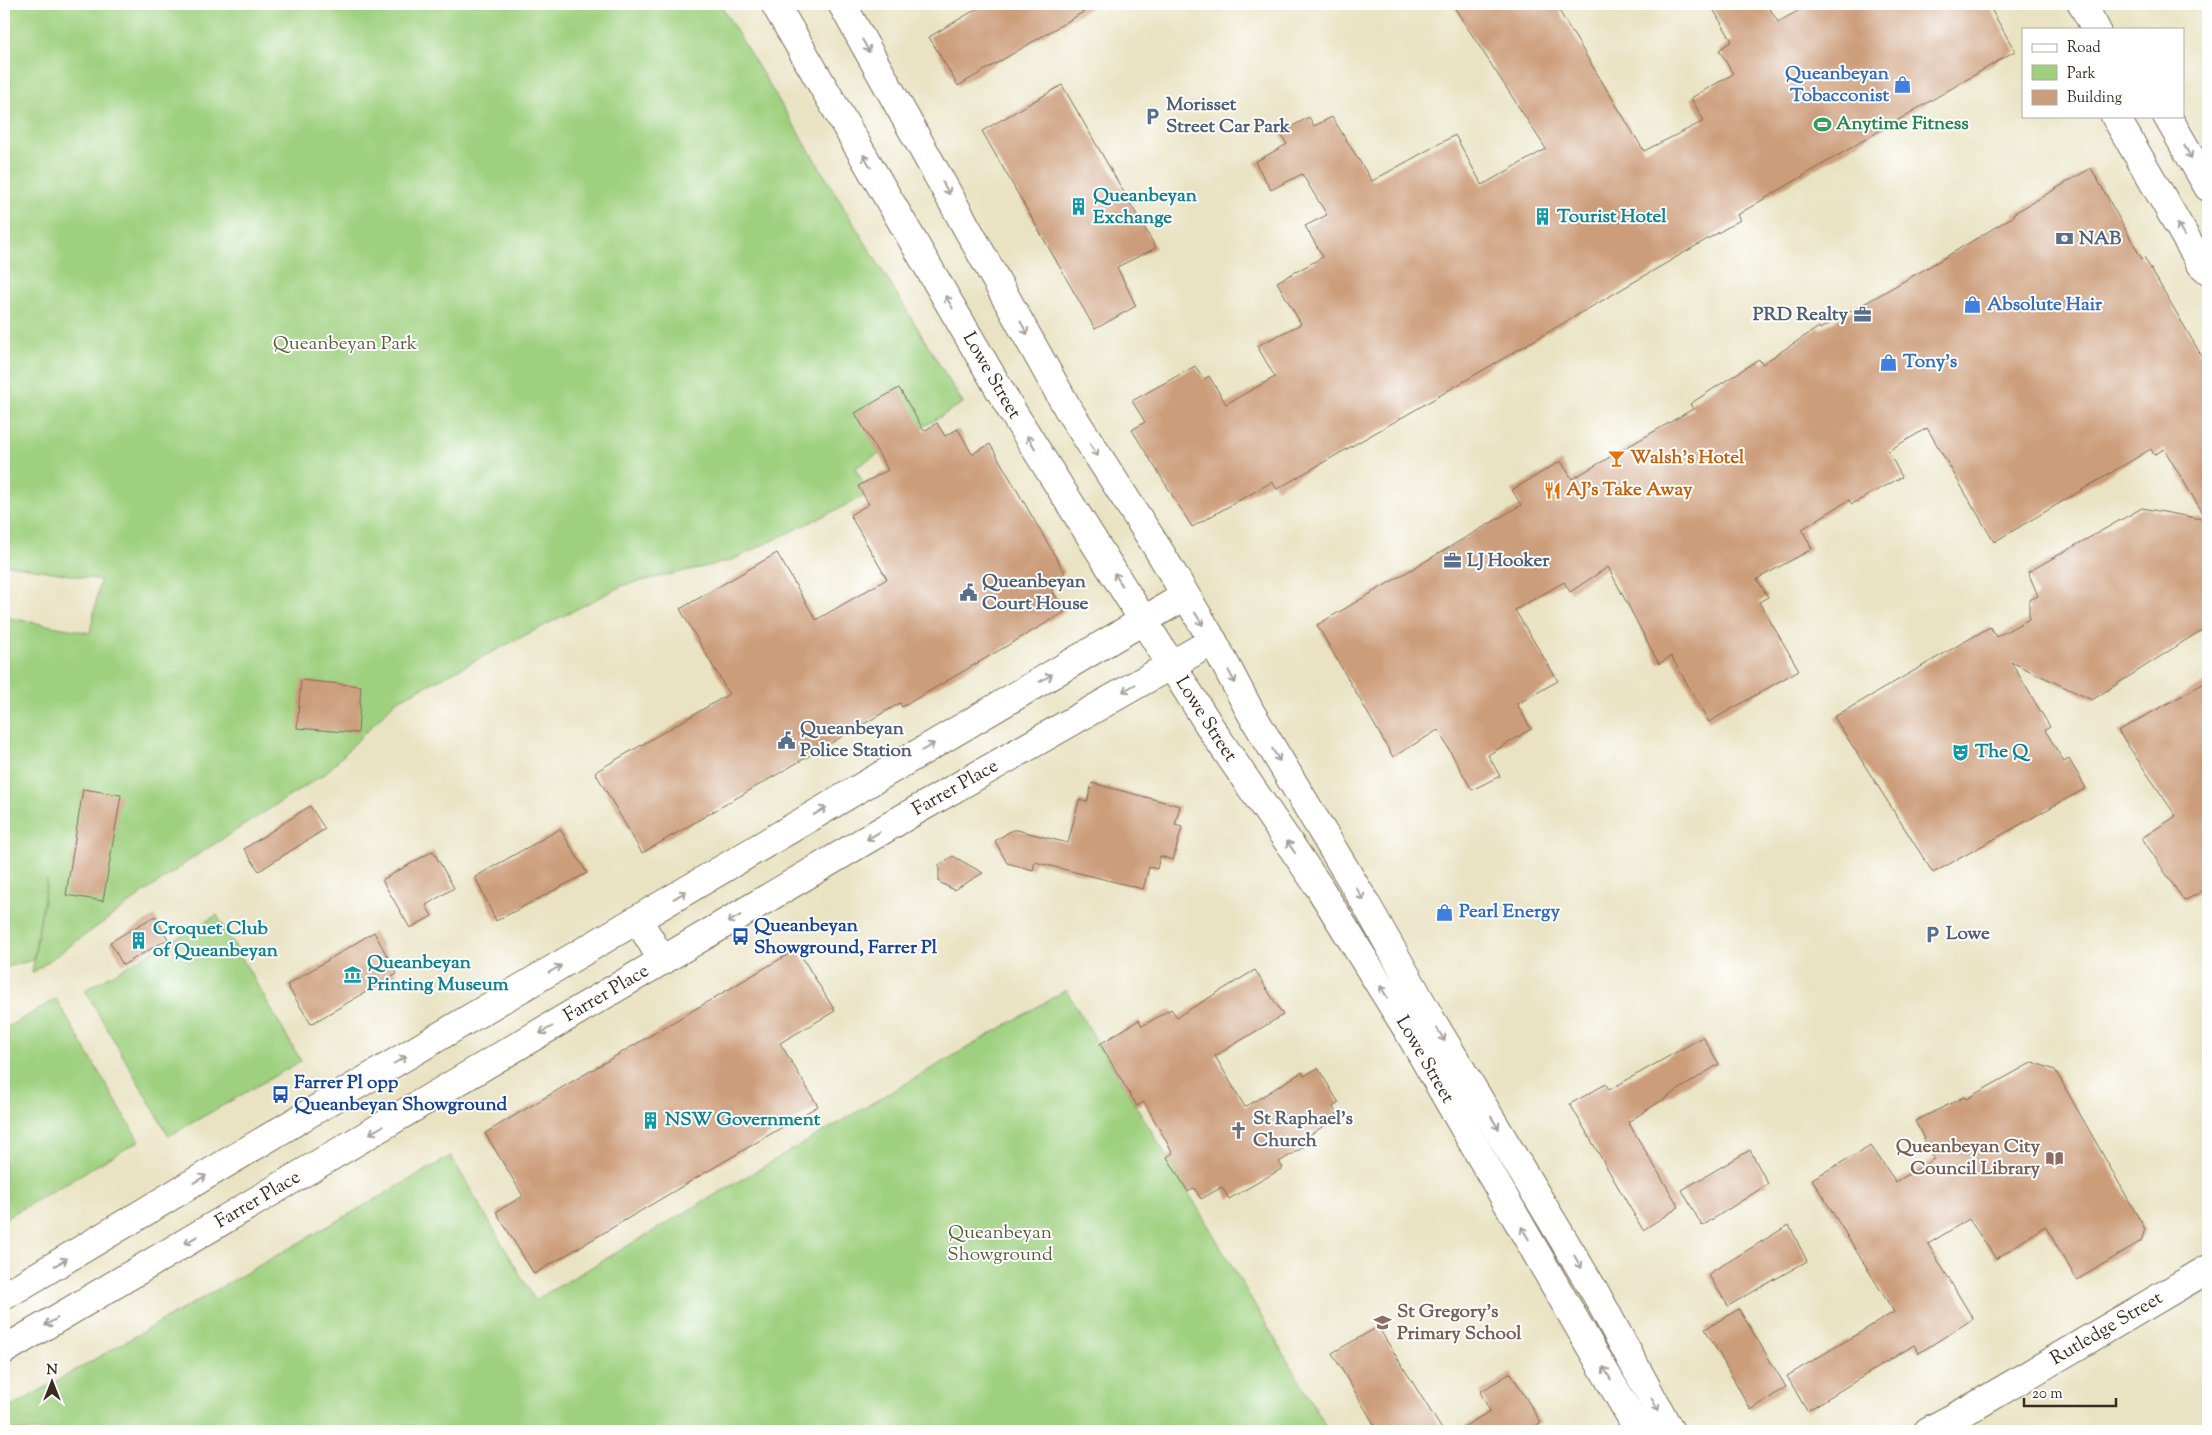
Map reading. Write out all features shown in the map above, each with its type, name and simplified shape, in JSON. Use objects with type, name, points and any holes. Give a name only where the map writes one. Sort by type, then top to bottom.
[{"type":"main road","name":"Lowe Street","points":[[775,4],[1012,411],[1214,734],[1319,887],[1382,989],[1640,1431]]},
{"type":"main road","name":"Lowe Street","points":[[842,4],[1068,409],[1162,555],[1213,641],[1251,713],[1361,896],[1432,1021],[1596,1294],[1670,1431]]},
{"type":"main road","points":[[2082,4],[2095,28]]},
{"type":"main road","points":[[2116,118],[2201,264],[2208,270]]},
{"type":"main road","points":[[2168,118],[2208,187]]},
{"type":"main road","points":[[4,1296],[1185,596]]},
{"type":"main road","name":"Farrer Place","points":[[4,1350],[915,811],[1213,641]]},
{"type":"main road","points":[[638,920],[663,961]]},
{"type":"main road","name":"Rutledge Street","points":[[1928,1431],[2208,1269]]},
{"type":"green space","name":"Queanbeyan Park","points":[[4,4],[720,4],[963,403],[855,468],[869,494],[730,561],[624,585],[396,701],[326,773],[197,855],[32,973],[47,880],[33,960],[4,968],[4,617],[90,633],[100,580],[4,564]]},
{"type":"green space","points":[[217,915],[301,1061],[169,1136],[85,990]]},
{"type":"green space","name":"Queanbeyan Showground","points":[[1066,990],[1202,1215],[1329,1431],[4,1431],[4,1411],[451,1156],[535,1300]]},
{"type":"green space","points":[[56,999],[139,1141],[4,1219],[4,1029]]},
{"type":"building","points":[[985,4],[1097,4],[958,86],[929,37]]},
{"type":"building","points":[[1452,4],[1555,4],[1644,151],[1704,121],[1691,98],[1733,74],[1719,50],[1732,41],[1710,4],[1767,4],[1778,22],[1810,4],[1988,4],[2015,51],[1737,215],[1740,220],[1415,410],[1277,489],[1272,482],[1192,527],[1132,430],[1145,422],[1132,401],[1195,366],[1204,379],[1209,376],[1226,404],[1275,377],[1257,346],[1301,324],[1277,282],[1323,257],[1305,226],[1327,215],[1302,174],[1271,190],[1255,162],[1287,144],[1280,133],[1309,117],[1314,126],[1332,117],[1372,181],[1455,135],[1482,185],[1546,149]]},
{"type":"building","name":"Queanbeyan Exchange","points":[[1062,85],[1156,248],[1117,267],[1136,306],[1095,329],[982,131]]},
{"type":"building","points":[[2091,168],[2142,259],[2144,257],[2208,367],[2208,626],[2092,700],[2011,662],[2050,727],[2045,730],[2064,762],[2069,759],[2086,788],[1933,873],[1834,717],[1990,627],[1996,637],[2029,619],[2029,600],[2038,596],[2028,572],[2142,508],[2207,520],[2164,449],[2154,455],[2151,449],[1994,542],[1927,428],[1888,451],[1902,477],[1852,504],[1849,500],[1802,529],[1812,549],[1757,579],[1768,597],[1759,602],[1799,670],[1709,722],[1671,656],[1659,664],[1608,567],[1570,592],[1564,582],[1515,610],[1558,681],[1517,704],[1531,729],[1488,755],[1500,776],[1472,790],[1438,730],[1393,757],[1317,625],[1521,505],[1512,490],[1561,461],[1572,479],[1693,409],[1690,404],[1759,359],[1762,364],[1819,327],[1820,329],[1932,265]]},
{"type":"building","points":[[899,388],[924,431],[937,423],[945,436],[958,429],[972,454],[990,444],[1065,573],[1048,583],[1065,612],[902,707],[900,703],[642,853],[595,772],[729,694],[680,609],[777,553],[816,620],[887,579],[850,515],[869,504],[858,486],[888,470],[855,413]]},
{"type":"building","points":[[301,680],[361,686],[358,733],[297,728]]},
{"type":"building","points":[[2208,681],[2208,888],[2184,901],[2142,838],[2176,816],[2118,731]]},
{"type":"building","points":[[1092,783],[1180,806],[1175,825],[1182,827],[1173,860],[1160,856],[1157,869],[1149,867],[1143,889],[1035,862],[1033,870],[1007,863],[995,841],[1012,830],[1017,830],[1068,843],[1079,800],[1087,802]]},
{"type":"building","points":[[83,789],[121,795],[103,901],[66,895]]},
{"type":"building","points":[[310,806],[325,829],[259,871],[244,849]]},
{"type":"building","points":[[560,829],[587,873],[496,921],[475,877]]},
{"type":"building","points":[[433,851],[454,888],[426,905],[432,916],[410,928],[382,880]]},
{"type":"building","points":[[953,856],[983,873],[954,890],[939,882],[939,865]]},
{"type":"building","name":"Croquet Club of Queanbeyan","points":[[155,916],[168,939],[123,965],[110,942]]},
{"type":"building","points":[[374,932],[397,974],[311,1024],[287,985]]},
{"type":"building","name":"NSW Government","points":[[797,949],[835,1011],[780,1043],[818,1106],[534,1274],[496,1212],[523,1196],[485,1133]]},
{"type":"building","points":[[1255,970],[1283,1015],[1215,1056],[1245,1107],[1302,1072],[1304,1076],[1318,1068],[1339,1103],[1333,1107],[1338,1117],[1300,1141],[1304,1147],[1279,1162],[1283,1168],[1229,1199],[1222,1187],[1201,1199],[1194,1188],[1188,1192],[1167,1157],[1173,1153],[1144,1102],[1137,1106],[1100,1044],[1139,1020],[1142,1026],[1171,1009],[1177,1017]]},
{"type":"building","points":[[1703,1037],[1719,1064],[1628,1122],[1679,1207],[1643,1230],[1570,1104],[1606,1084],[1609,1090]]},
{"type":"building","points":[[2033,1062],[2055,1070],[2145,1229],[2141,1241],[2077,1280],[2045,1226],[1996,1259],[1969,1219],[1928,1244],[1973,1319],[1919,1353],[1914,1345],[1807,1411],[1787,1376],[1894,1312],[1812,1179],[1871,1146],[1896,1182],[1934,1159],[1915,1121],[1964,1097],[1966,1099]]},
{"type":"building","points":[[1750,1150],[1768,1184],[1702,1226],[1682,1190]]},
{"type":"building","points":[[1789,1225],[1807,1261],[1728,1306],[1708,1274]]},
{"type":"building","points":[[1739,1309],[1786,1387],[1751,1410],[1705,1329]]},
{"type":"building","points":[[1378,1327],[1443,1431],[1378,1431],[1332,1353]]},
{"type":"building","points":[[1511,1373],[1541,1423],[1527,1431],[1457,1431],[1490,1411],[1480,1392]]},
{"type":"place","name":"Queanbeyan Tobacconist","points":[[1903,85]]},
{"type":"place","name":"Morisset Street Car Park","points":[[1152,116]]},
{"type":"place","name":"Anytime Fitness","points":[[1822,124]]},
{"type":"place","name":"Queanbeyan Exchange","points":[[1079,207]]},
{"type":"place","name":"Tourist Hotel","points":[[1543,217]]},
{"type":"place","name":"NAB","points":[[2065,239]]},
{"type":"place","name":"Absolute Hair","points":[[1973,305]]},
{"type":"place","name":"PRD Realty","points":[[1862,315]]},
{"type":"place","name":"Tony's","points":[[1889,362]]},
{"type":"place","name":"Walsh's Hotel","points":[[1616,458]]},
{"type":"place","name":"AJ's Take Away","points":[[1552,490]]},
{"type":"place","name":"LJ Hooker","points":[[1453,561]]},
{"type":"place","name":"Queanbeyan Court House","points":[[968,593]]},
{"type":"place","name":"Queanbeyan Police Station","points":[[786,740]]},
{"type":"place","name":"The Q","points":[[1961,752]]},
{"type":"place","name":"Pearl Energy","points":[[1445,912]]},
{"type":"place","name":"Lowe","points":[[1932,934]]},
{"type":"place","name":"Queanbeyan Showground, Farrer Pl","points":[[740,937]]},
{"type":"place","name":"Croquet Club of Queanbeyan","points":[[139,940]]},
{"type":"place","name":"Queanbeyan Printing Museum","points":[[353,974]]},
{"type":"place","name":"Farrer Pl opp Queanbeyan Showground","points":[[280,1094]]},
{"type":"place","name":"NSW Government","points":[[651,1120]]},
{"type":"place","name":"St Raphael’s Church","points":[[1239,1130]]},
{"type":"place","name":"Queanbeyan City Council Library","points":[[2054,1158]]},
{"type":"place","name":"St Gregory's Primary School","points":[[1383,1323]]}]
